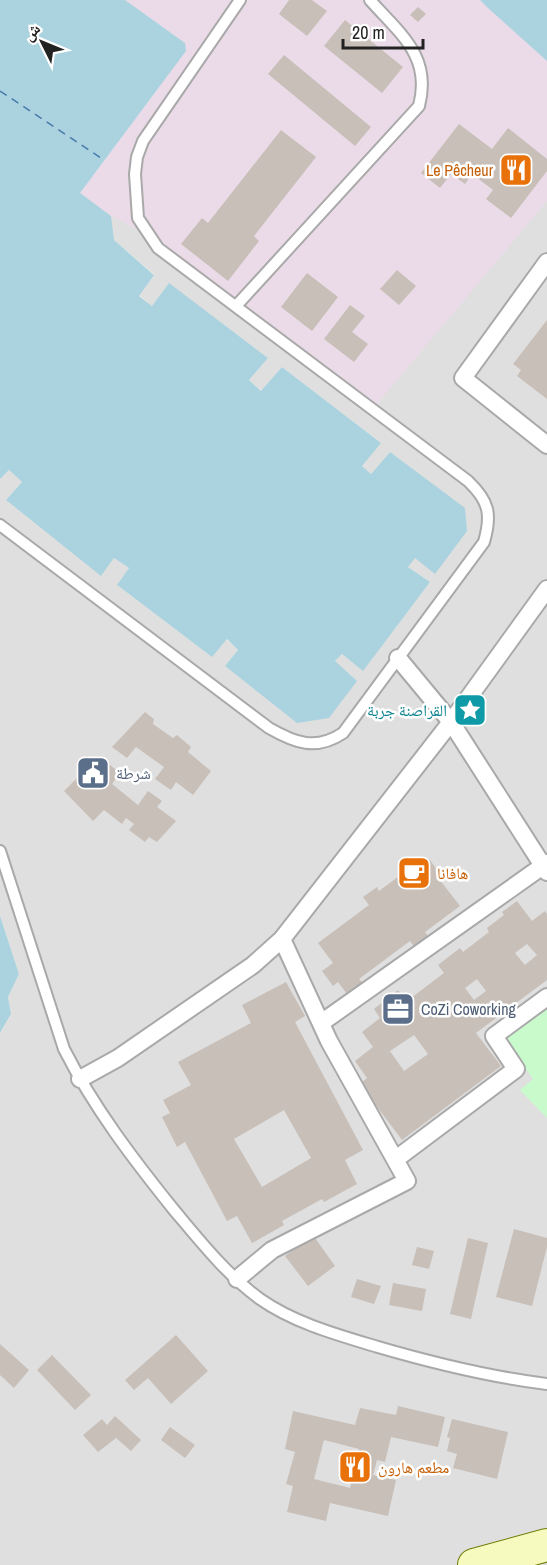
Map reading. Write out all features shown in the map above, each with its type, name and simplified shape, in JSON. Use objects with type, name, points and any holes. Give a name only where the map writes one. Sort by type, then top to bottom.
[{"type":"main road","points":[[474,1565],[547,1545]]},
{"type":"street","points":[[547,262],[463,378],[547,445]]},
{"type":"street","points":[[80,1079],[118,1058],[253,965],[282,939],[451,722],[547,589]]},
{"type":"street","points":[[321,1023],[545,867],[451,722],[398,658]]},
{"type":"street","points":[[237,1279],[272,1250],[407,1181],[321,1023],[282,939]]},
{"type":"street","points":[[396,1159],[516,1069],[494,1036],[547,997]]},
{"type":"lane","points":[[0,525],[260,721],[288,739],[319,744],[331,741],[343,733],[484,542],[489,514],[485,501],[468,480],[158,248],[138,218],[135,174],[143,141],[240,0]]},
{"type":"lane","points":[[236,306],[420,106],[423,77],[419,62],[410,46],[370,0]]},
{"type":"lane","points":[[0,851],[64,1049],[80,1079],[120,1143],[195,1235],[237,1279],[261,1299],[289,1315],[336,1335],[419,1359],[516,1380],[547,1384]]},
{"type":"shaded area","points":[[125,0],[480,0],[547,61],[547,1565],[0,1565],[0,1034],[11,1014],[8,997],[19,974],[0,916],[0,479],[9,470],[22,482],[6,500],[101,575],[114,558],[129,568],[118,586],[211,656],[226,639],[238,650],[225,666],[335,661],[342,654],[363,670],[430,582],[408,567],[414,558],[390,452],[371,474],[362,466],[380,442],[282,367],[262,391],[249,380],[268,358],[169,284],[152,306],[139,295],[154,274],[114,240],[80,193],[186,51],[185,43]]},
{"type":"shaded area","points":[[125,0],[480,0],[547,61],[547,201],[373,409],[147,234],[111,216],[80,193],[186,51],[185,43]]},
{"type":"green space","points":[[547,1007],[547,1118],[520,1090],[533,1079],[504,1038]]},
{"type":"water","points":[[0,0],[125,0],[185,43],[186,51],[80,193],[111,216],[114,240],[154,275],[139,296],[152,306],[169,283],[268,358],[249,380],[261,391],[282,367],[381,443],[362,466],[371,474],[390,452],[465,508],[467,531],[435,574],[415,558],[408,567],[430,582],[363,671],[342,654],[335,661],[357,681],[329,718],[297,723],[225,666],[238,650],[227,639],[212,657],[117,585],[129,568],[114,558],[101,576],[6,500],[22,482],[9,470],[0,479]]},
{"type":"water","points":[[480,0],[547,0],[547,61],[488,8]]},
{"type":"water","points":[[0,916],[19,974],[8,997],[11,1014],[0,1033]]},
{"type":"building","points":[[289,0],[312,0],[327,11],[307,36],[279,14]]},
{"type":"building","points":[[418,7],[426,14],[418,22],[410,15]]},
{"type":"building","points":[[345,20],[403,67],[382,93],[324,46]]},
{"type":"building","points":[[284,55],[371,127],[355,146],[268,74]]},
{"type":"building","points":[[459,124],[492,149],[508,128],[547,159],[547,171],[511,218],[486,199],[493,190],[472,174],[465,184],[451,174],[440,188],[421,173]]},
{"type":"building","points":[[281,130],[316,157],[254,236],[259,241],[228,281],[181,244],[202,218],[208,223]]},
{"type":"building","points":[[397,270],[416,286],[399,305],[380,289]]},
{"type":"building","points":[[307,273],[338,297],[312,331],[281,307]]},
{"type":"building","points":[[350,305],[365,316],[352,332],[368,344],[354,362],[324,339]]},
{"type":"building","points":[[547,320],[547,399],[517,376],[521,370],[513,364]]},
{"type":"building","points":[[145,712],[154,719],[153,724],[173,738],[177,735],[191,747],[188,752],[211,771],[193,795],[176,782],[171,790],[155,779],[164,767],[136,747],[127,758],[112,747]]},
{"type":"building","points":[[99,756],[120,773],[112,784],[138,805],[148,791],[162,801],[157,807],[176,821],[157,842],[149,837],[145,842],[129,830],[134,824],[126,818],[122,824],[104,810],[93,821],[64,791]]},
{"type":"building","points":[[414,859],[420,867],[430,860],[442,877],[439,879],[460,906],[425,932],[428,936],[414,946],[410,941],[359,979],[362,982],[347,994],[338,982],[333,986],[322,971],[333,963],[318,943],[369,905],[363,897],[377,887],[379,891],[402,874],[399,870]]},
{"type":"building","points":[[517,901],[532,921],[545,911],[547,914],[547,980],[476,1033],[501,1066],[402,1140],[360,1084],[367,1078],[355,1061],[373,1047],[362,1032],[380,1018],[374,1009],[398,990],[407,1001],[444,973],[438,965],[460,948],[463,952],[489,932],[487,928],[504,915],[502,912]],"holes":[[[527,944],[537,955],[525,965],[515,953]],[[477,979],[486,991],[474,1000],[465,988]],[[414,1035],[428,1054],[404,1071],[390,1051]]]},
{"type":"building","points":[[286,982],[305,1016],[295,1022],[363,1150],[345,1160],[357,1184],[324,1202],[322,1199],[282,1221],[284,1225],[252,1243],[237,1216],[227,1221],[185,1142],[177,1147],[162,1117],[170,1113],[163,1100],[191,1085],[178,1062],[251,1023],[242,1005]],"holes":[[[284,1110],[311,1158],[262,1187],[234,1139]]]},
{"type":"building","points":[[514,1229],[547,1238],[547,1247],[532,1306],[496,1297]]},
{"type":"building","points":[[313,1235],[335,1266],[308,1286],[285,1256]]},
{"type":"building","points":[[468,1238],[488,1243],[471,1319],[450,1314]]},
{"type":"building","points":[[417,1247],[434,1251],[429,1269],[412,1265]]},
{"type":"building","points":[[357,1279],[381,1286],[374,1304],[351,1297]]},
{"type":"building","points":[[393,1283],[426,1289],[422,1311],[389,1305]]},
{"type":"building","points":[[176,1335],[208,1371],[171,1404],[148,1378],[134,1390],[125,1380]]},
{"type":"building","points":[[0,1344],[29,1370],[14,1388],[0,1375]]},
{"type":"building","points":[[52,1355],[91,1395],[75,1410],[37,1370]]},
{"type":"building","points":[[398,1406],[445,1417],[438,1447],[391,1437],[385,1462],[377,1460],[373,1475],[396,1480],[388,1516],[330,1503],[326,1521],[287,1512],[293,1486],[286,1484],[295,1452],[285,1449],[293,1411],[355,1425],[360,1408],[396,1415]],"holes":[[[324,1440],[359,1449],[350,1488],[314,1479]]]},
{"type":"building","points":[[115,1416],[141,1440],[131,1451],[116,1438],[98,1452],[83,1435],[102,1419],[107,1425]]},
{"type":"building","points":[[452,1419],[508,1432],[497,1479],[453,1468],[457,1454],[447,1451],[450,1438],[447,1437]]},
{"type":"building","points":[[170,1427],[195,1445],[185,1458],[161,1440]]},
{"type":"ferry route","points":[[0,91],[104,160]]},
{"type":"place","name":"Le Pêcheur","points":[[516,170]]},
{"type":"place","name":"القراصنة جربة","points":[[470,710]]},
{"type":"place","name":"شرطة","points":[[93,773]]},
{"type":"place","name":"هافانا","points":[[414,873]]},
{"type":"place","name":"CoZi Coworking","points":[[398,1009]]},
{"type":"place","name":"مطعم هارون","points":[[355,1467]]}]
